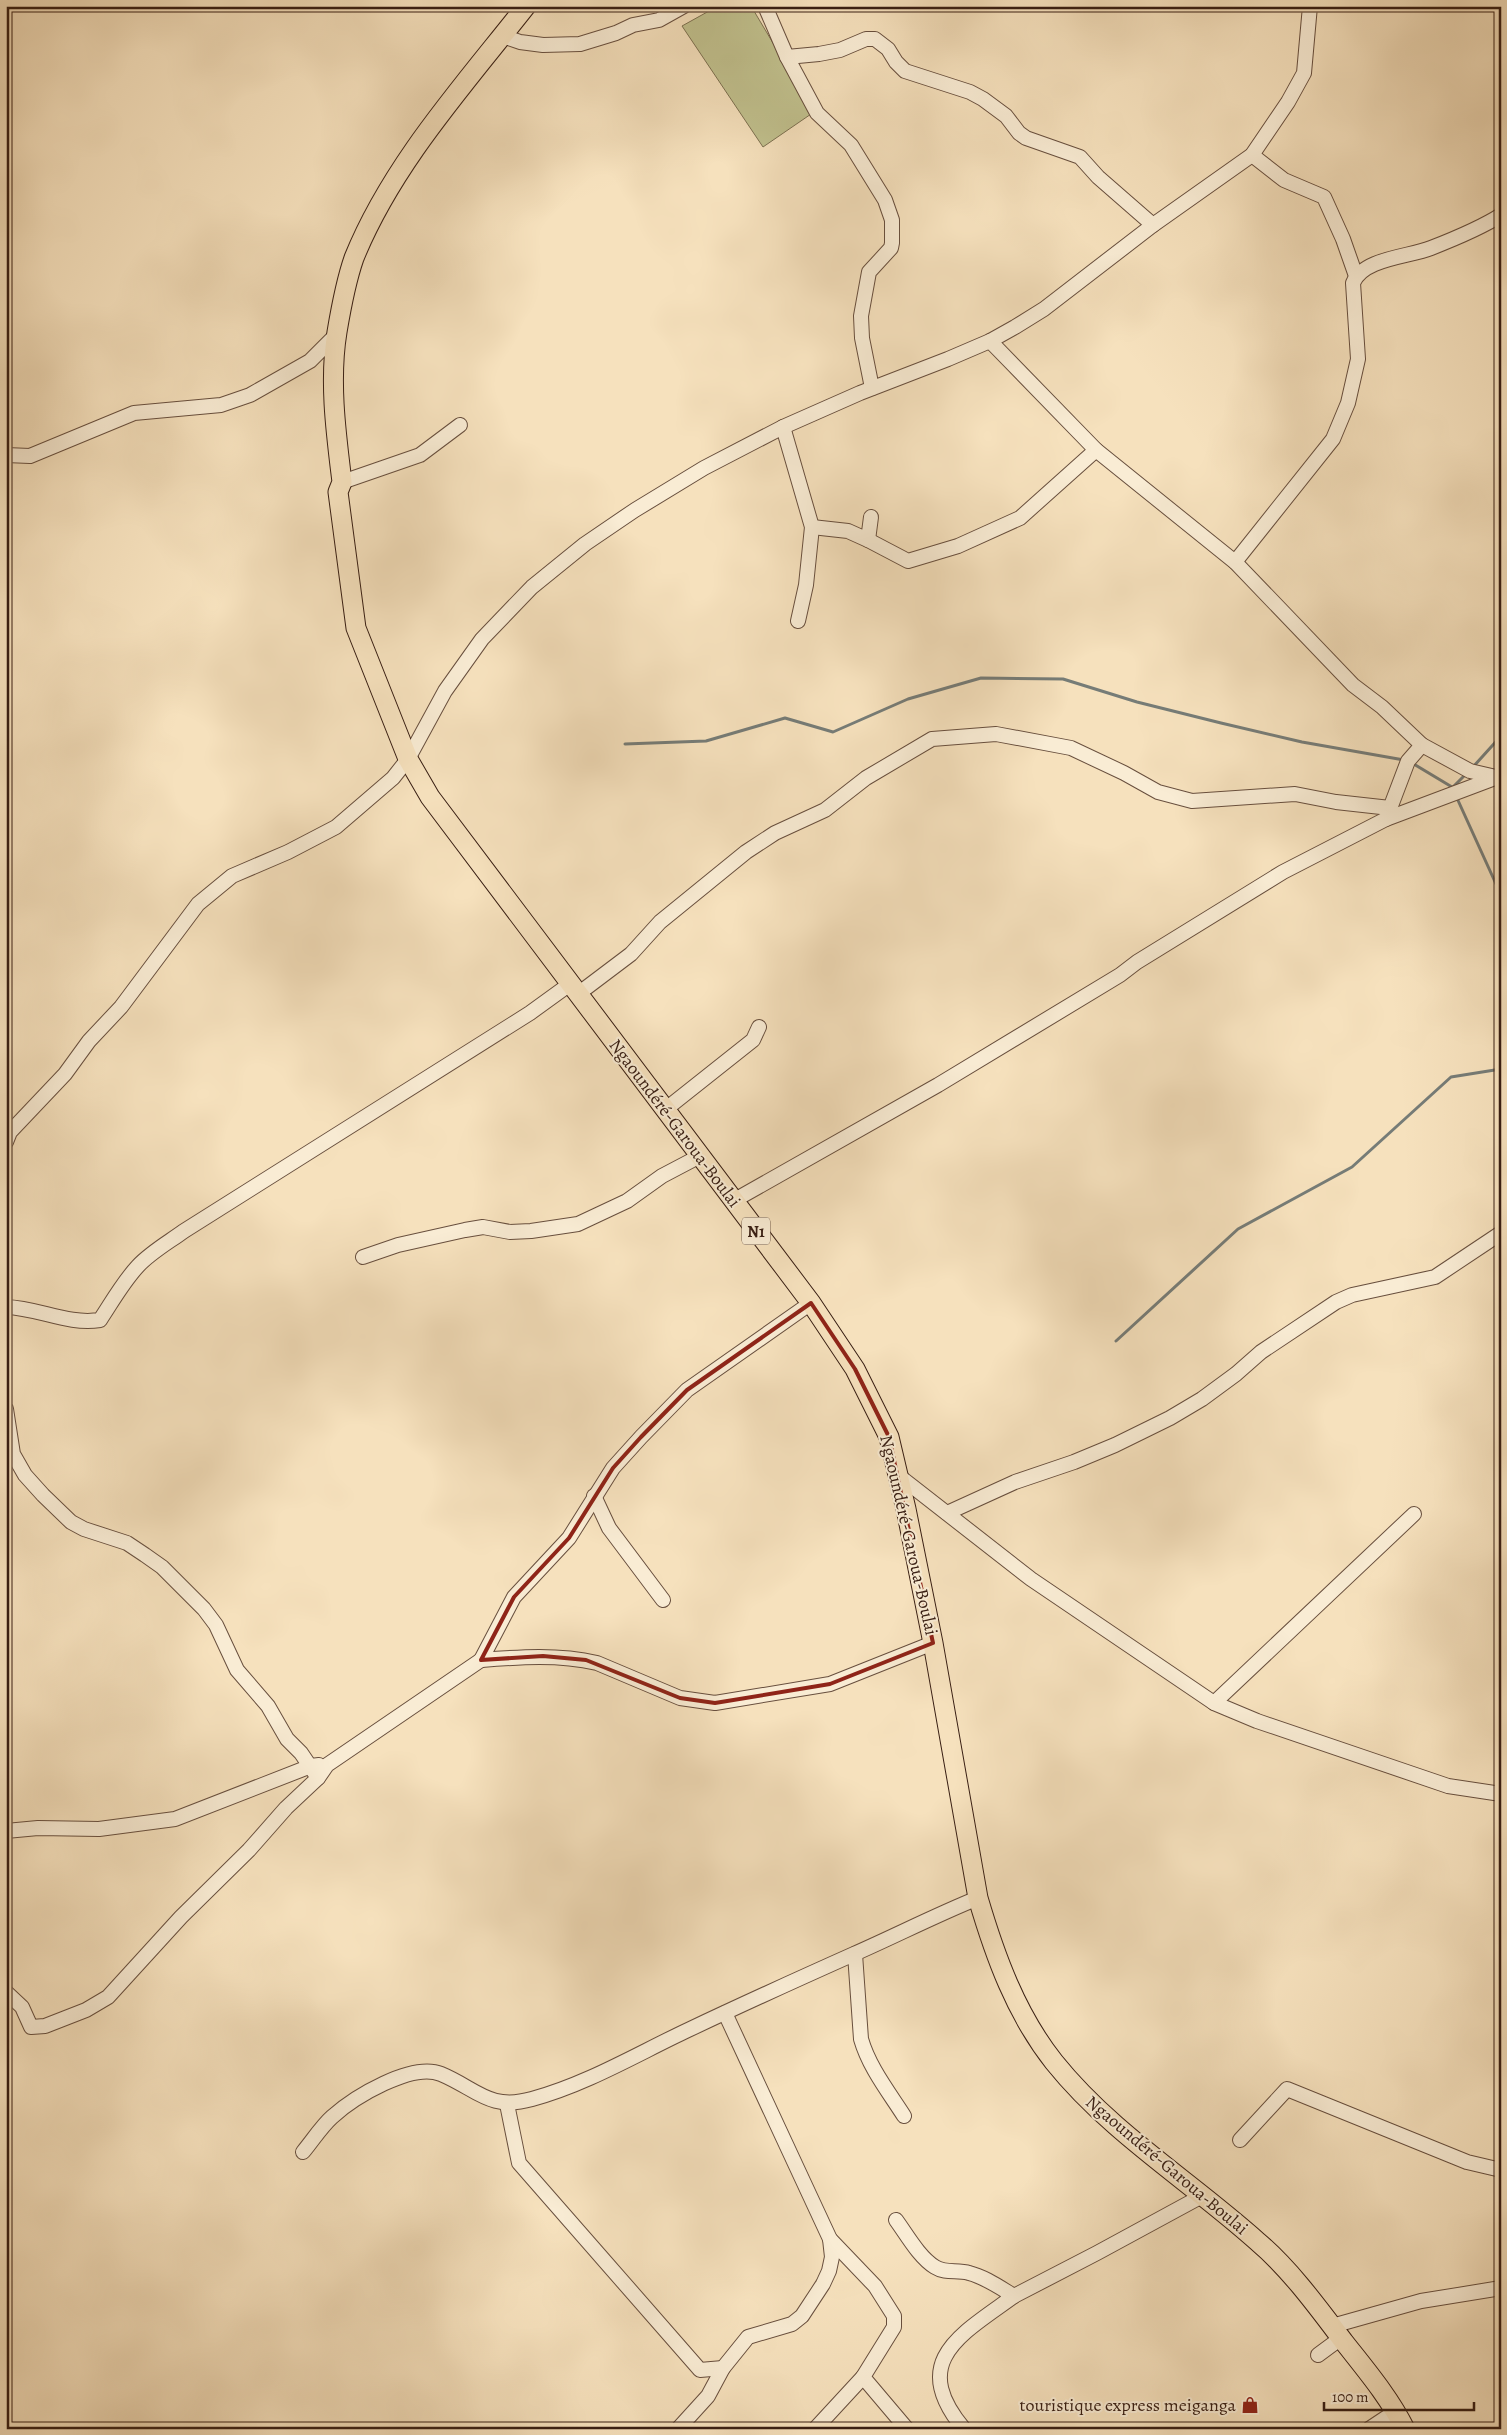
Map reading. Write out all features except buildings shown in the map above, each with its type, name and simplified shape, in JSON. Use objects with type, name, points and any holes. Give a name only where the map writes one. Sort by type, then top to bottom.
[{"type":"highway","name":"Ngaoundéré-Garoua-Boulai","points":[[526,6],[424,137],[395,179],[354,259],[337,334],[334,413],[342,482],[338,492],[356,628],[408,759],[447,820],[811,1303],[855,1369],[874,1404],[889,1437],[899,1476],[933,1643],[978,1898],[990,1939],[1008,1984],[1027,2022],[1054,2061],[1088,2100],[1130,2138],[1260,2242],[1336,2332],[1396,2411],[1405,2429]]},
{"type":"street","points":[[503,36],[520,42],[537,44],[580,44],[616,33],[633,24],[659,20],[684,6]]},
{"type":"street","points":[[765,6],[787,57],[817,114],[841,134],[862,161],[885,200],[892,220],[891,248],[869,272],[861,316],[862,338],[872,388]]},
{"type":"street","points":[[6,1142],[10,1132],[65,1074],[89,1041],[121,1007],[198,904],[232,876],[288,852],[336,827],[393,778],[408,759],[445,691],[464,661],[502,616],[532,587],[585,544],[635,510],[704,468],[782,427],[872,388],[990,341],[1044,309],[1153,225],[1252,155],[1288,102],[1304,73],[1310,6]]},
{"type":"street","points":[[787,57],[833,52],[866,38],[874,39],[888,49],[896,62],[905,71],[970,92],[1006,116],[1019,133],[1026,138],[1080,157],[1098,177],[1153,225]]},
{"type":"street","points":[[1252,155],[1284,180],[1324,197],[1343,239],[1356,276]]},
{"type":"street","points":[[1235,562],[1333,439],[1348,403],[1358,359],[1353,284],[1356,276],[1365,269],[1402,255],[1429,249],[1501,215]]},
{"type":"street","points":[[6,455],[30,456],[134,413],[163,412],[221,405],[250,396],[310,361],[337,334]]},
{"type":"street","points":[[990,341],[1096,450],[1235,562],[1353,685],[1382,707],[1422,745],[1470,771],[1498,776]]},
{"type":"street","points":[[342,482],[420,455],[460,425]]},
{"type":"street","points":[[782,427],[812,527],[806,585],[798,621]]},
{"type":"street","points":[[812,527],[848,531],[908,561],[966,543],[1020,518],[1096,450]]},
{"type":"street","points":[[868,540],[871,517]]},
{"type":"street","points":[[6,1307],[40,1310],[63,1319],[85,1322],[100,1320],[126,1280],[138,1266],[184,1231],[530,1013],[631,954],[660,922],[746,852],[775,833],[825,810],[866,778],[932,739],[996,734],[1071,748],[1124,773],[1158,792],[1192,801],[1295,794],[1388,814]]},
{"type":"street","points":[[1388,814],[1408,761],[1422,745]]},
{"type":"street","points":[[733,1201],[945,1080],[1120,976],[1137,962],[1283,872],[1388,814],[1498,776]]},
{"type":"street","points":[[666,1109],[753,1040],[759,1028]]},
{"type":"street","points":[[363,1256],[398,1245],[483,1227],[510,1232],[578,1224],[627,1201],[662,1176],[700,1156]]},
{"type":"street","points":[[947,1513],[1015,1482],[1074,1462],[1115,1445],[1170,1418],[1202,1399],[1236,1374],[1261,1352],[1336,1302],[1352,1295],[1435,1277],[1501,1233]]},
{"type":"street","points":[[6,1831],[38,1828],[99,1828],[176,1819],[314,1772],[327,1765],[482,1660],[514,1597],[569,1538],[613,1468],[688,1390],[811,1303]]},
{"type":"street","points":[[6,1409],[13,1454],[26,1475],[43,1496],[72,1522],[84,1529],[127,1543],[162,1567],[178,1583],[216,1625],[237,1670],[268,1706],[287,1739],[314,1772]]},
{"type":"street","points":[[899,1476],[1031,1578],[1214,1703],[1257,1720],[1448,1786],[1501,1794]]},
{"type":"street","points":[[594,1496],[609,1528],[663,1600]]},
{"type":"street","points":[[1214,1703],[1414,1514]]},
{"type":"street","points":[[482,1660],[543,1656],[586,1660],[680,1698],[716,1703],[830,1684],[933,1643]]},
{"type":"street","points":[[6,1992],[22,2008],[32,2027],[45,2026],[99,2004],[118,1988],[181,1916],[250,1850],[314,1772]]},
{"type":"street","points":[[303,2152],[330,2118],[344,2107],[410,2073],[433,2071],[484,2098],[507,2104],[532,2099],[587,2079],[923,1921],[978,1898]]},
{"type":"street","points":[[855,1954],[863,2047],[868,2059],[904,2116]]},
{"type":"street","points":[[678,2429],[708,2396],[723,2368],[748,2337],[792,2324],[802,2316],[824,2284],[832,2257],[830,2239],[726,2013]]},
{"type":"street","points":[[1240,2140],[1286,2089],[1468,2162],[1501,2170]]},
{"type":"street","points":[[507,2104],[519,2163],[700,2370],[723,2368]]},
{"type":"street","points":[[964,2429],[952,2415],[942,2393],[940,2374],[942,2360],[957,2338],[1014,2296],[1202,2196]]},
{"type":"street","points":[[896,2220],[924,2257],[935,2267],[943,2271],[967,2272],[1014,2296]]},
{"type":"street","points":[[816,2429],[864,2377],[894,2327],[894,2316],[875,2286],[830,2239]]},
{"type":"street","points":[[1318,2355],[1336,2332],[1421,2301],[1501,2288]]},
{"type":"street","points":[[864,2377],[907,2429]]},
{"type":"street","points":[[1369,2429],[1396,2411]]},
{"type":"highlighted area","points":[[811,1303],[855,1369],[889,1437],[933,1643],[830,1684],[715,1703],[680,1698],[586,1660],[543,1656],[481,1660],[514,1597],[569,1538],[613,1468],[641,1437],[687,1390]]},
{"type":"green space","points":[[718,6],[751,6],[814,112],[763,147],[682,26]]},
{"type":"waterway","points":[[625,744],[706,741],[785,718],[833,732],[908,699],[981,678],[1063,679],[1137,702],[1221,723],[1302,742],[1404,760]]},
{"type":"waterway","points":[[1473,767],[1501,736]]},
{"type":"waterway","points":[[1412,763],[1452,787]]},
{"type":"waterway","points":[[1452,788],[1467,773]]},
{"type":"waterway","points":[[1456,796],[1501,895]]},
{"type":"waterway","points":[[1116,1341],[1238,1229],[1352,1167],[1451,1077],[1501,1069]]},
{"type":"place","name":"touristique express meiganga","points":[[1250,2405]]}]
